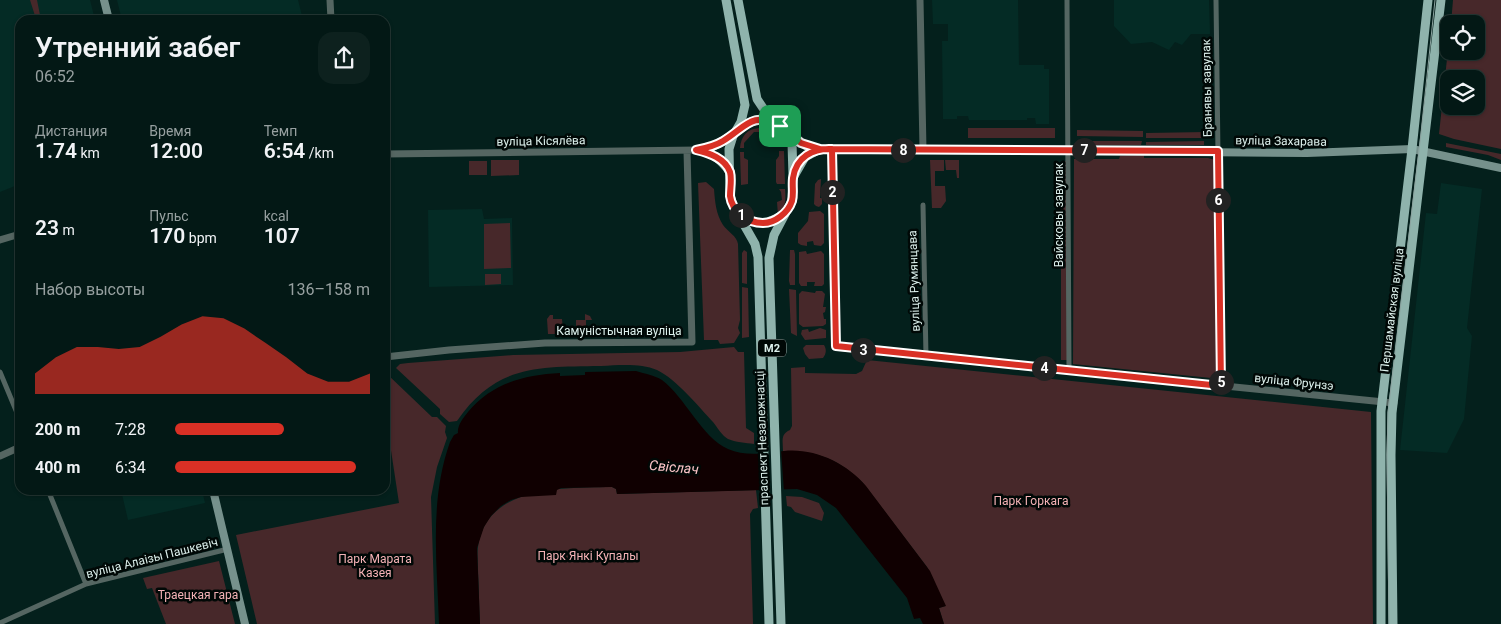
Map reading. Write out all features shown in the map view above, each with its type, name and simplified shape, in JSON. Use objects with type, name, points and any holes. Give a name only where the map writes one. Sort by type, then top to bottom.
[{"type":"main road","points":[[104,0],[108,15]]},
{"type":"main road","name":"праспект Незалежнасці","points":[[726,0],[744,97],[743,115],[729,149],[730,196],[755,244],[758,257],[769,624]]},
{"type":"main road","name":"праспект Незалежнасці","points":[[738,0],[757,99],[792,143],[794,176],[792,200],[774,235],[770,250],[780,624]]},
{"type":"main road","name":"Першамайская вуліца","points":[[1381,624],[1380,455],[1382,402],[1428,0]]},
{"type":"main road","name":"Першамайская вуліца","points":[[1392,624],[1391,455],[1394,403],[1441,0]]},
{"type":"main road","points":[[696,150],[721,143],[746,123],[758,120],[771,121],[801,143],[820,149]]},
{"type":"main road","points":[[794,176],[805,157],[813,151],[820,149]]},
{"type":"main road","name":"вуліца Захарава","points":[[820,149],[1307,153],[1412,150],[1501,168]]},
{"type":"main road","points":[[696,150],[710,153],[718,158],[730,172]]},
{"type":"main road","points":[[737,211],[749,220],[764,223],[774,220],[786,211]]},
{"type":"main road","points":[[214,495],[245,624]]},
{"type":"street","points":[[330,0],[331,15]]},
{"type":"street","points":[[920,0],[923,150]]},
{"type":"street","name":"Вайсковы завулак","points":[[1066,0],[1069,370]]},
{"type":"street","name":"Бранявы завулак","points":[[1216,0],[1221,386]]},
{"type":"street","name":"вуліца Фрунзэ","points":[[832,149],[835,345],[841,348],[1394,403]]},
{"type":"street","name":"вуліца Кісялёва","points":[[390,154],[696,150]]},
{"type":"street","name":"Камуністычная вуліца","points":[[390,356],[545,343],[692,342],[686,151]]},
{"type":"street","name":"вуліца Румянцава","points":[[923,205],[926,356]]},
{"type":"street","points":[[0,240],[15,236]]},
{"type":"street","points":[[0,372],[15,408]]},
{"type":"street","points":[[0,456],[15,449]]},
{"type":"street","points":[[50,495],[86,584]]},
{"type":"street","name":"вуліца Алаізы Пашкевіч","points":[[0,623],[86,584],[228,549]]},
{"type":"shaded area","points":[[0,0],[90,0],[94,15],[15,15],[15,186],[0,192]]},
{"type":"shaded area","points":[[117,0],[298,0],[302,15],[121,15]]},
{"type":"shaded area","points":[[932,0],[1018,0],[1019,65],[1044,65],[1044,69],[1049,69],[1049,124],[1036,124],[1035,118],[1027,118],[1027,120],[969,120],[968,116],[957,116],[957,119],[943,119],[942,41],[948,41],[948,24],[933,24]]},
{"type":"shaded area","points":[[1114,0],[1209,0],[1210,34],[1191,34],[1182,45],[1175,42],[1169,50],[1152,42],[1131,44],[1114,26]]},
{"type":"shaded area","points":[[1441,183],[1482,189],[1467,328],[1472,336],[1464,419],[1447,453],[1400,450],[1426,213],[1437,214]]},
{"type":"shaded area","points":[[482,209],[484,219],[512,218],[513,285],[429,287],[428,210]]},
{"type":"shaded area","points":[[122,495],[203,495],[205,503],[128,520]]},
{"type":"green space","points":[[30,0],[37,0],[40,15],[35,15]]},
{"type":"green space","points":[[1453,0],[1501,0],[1501,149],[1439,134],[1441,115],[1485,115],[1485,70],[1446,70],[1447,60],[1485,60],[1485,15],[1452,15]]},
{"type":"green space","points":[[763,127],[777,133],[784,146],[779,147],[779,141],[768,131],[763,131]]},
{"type":"green space","points":[[759,128],[759,132],[754,132],[744,143],[744,148],[740,148],[745,134]]},
{"type":"green space","points":[[968,128],[1055,128],[1055,138],[968,138]]},
{"type":"green space","points":[[1077,130],[1143,131],[1143,137],[1077,136]]},
{"type":"green space","points":[[1206,132],[1206,138],[1146,138],[1146,133]]},
{"type":"green space","points":[[1077,141],[1142,141],[1141,145],[1077,145]]},
{"type":"green space","points":[[1204,141],[1204,145],[1146,145],[1146,142]]},
{"type":"green space","points":[[1446,143],[1501,154],[1501,160],[1488,155],[1446,147]]},
{"type":"green space","points":[[779,151],[784,151],[785,184],[777,184],[776,182],[776,160],[779,156]]},
{"type":"green space","points":[[740,152],[744,152],[744,158],[748,160],[748,184],[741,185]]},
{"type":"green space","points":[[1144,155],[1144,158],[1208,158],[1215,160],[1221,379],[1073,364],[1074,159],[1119,159],[1120,156]]},
{"type":"green space","points":[[491,160],[519,160],[519,175],[491,176]]},
{"type":"green space","points":[[930,160],[944,160],[944,171],[935,171],[935,186],[945,186],[946,201],[941,208],[932,208]]},
{"type":"green space","points":[[945,160],[959,160],[959,178],[957,178],[956,170],[946,170]]},
{"type":"green space","points":[[469,161],[487,161],[487,175],[469,175]]},
{"type":"green space","points":[[1061,161],[1067,161],[1068,360],[1061,360]]},
{"type":"green space","points":[[821,179],[820,198],[822,198],[822,204],[819,207],[814,204],[815,184]]},
{"type":"green space","points":[[706,182],[714,189],[716,208],[721,221],[738,244],[740,320],[738,328],[740,333],[734,343],[720,344],[718,340],[704,340],[698,183]]},
{"type":"green space","points":[[779,189],[785,189],[785,200],[783,209],[778,215],[777,202],[782,200]]},
{"type":"green space","points":[[820,211],[824,214],[824,243],[821,246],[814,245],[813,241],[807,242],[807,246],[801,245],[798,243],[798,233],[808,221],[809,212]]},
{"type":"green space","points":[[510,223],[511,268],[484,269],[484,224]]},
{"type":"green space","points":[[744,250],[747,252],[747,284],[742,283],[742,253]]},
{"type":"green space","points":[[790,250],[794,250],[795,254],[795,285],[790,285],[789,281]]},
{"type":"green space","points":[[806,251],[807,254],[821,251],[824,254],[824,284],[822,286],[814,286],[815,282],[807,282],[807,286],[801,286],[799,283],[799,252]]},
{"type":"green space","points":[[485,274],[501,274],[501,284],[485,285]]},
{"type":"green space","points":[[742,287],[748,288],[749,337],[742,338]]},
{"type":"green space","points":[[789,289],[796,290],[797,336],[791,333]]},
{"type":"green space","points":[[802,291],[815,293],[816,291],[822,291],[825,294],[823,307],[826,307],[823,313],[826,324],[823,326],[803,327],[799,324],[799,294]]},
{"type":"green space","points":[[585,314],[590,316],[592,320],[586,320],[586,332],[592,333],[580,334],[576,330],[576,320],[585,320]]},
{"type":"green space","points":[[550,315],[553,315],[553,319],[562,319],[563,330],[559,334],[548,334],[547,319]]},
{"type":"green space","points":[[820,328],[826,330],[826,338],[805,340],[801,334],[802,330],[808,329],[809,332]]},
{"type":"green space","points":[[806,345],[824,345],[826,349],[825,355],[823,358],[809,359],[803,348]]},
{"type":"green space","points":[[734,347],[738,352],[744,352],[746,428],[754,433],[754,444],[726,438],[679,386],[657,370],[644,366],[558,367],[520,372],[487,388],[472,402],[457,421],[449,422],[440,414],[440,409],[396,368],[400,364],[408,363],[513,355],[680,352]]},
{"type":"green space","name":"Парк Горкага","points":[[867,360],[1371,412],[1373,624],[944,624],[939,608],[945,606],[927,567],[863,483],[845,468],[827,458],[795,451],[783,451],[783,436],[792,426],[791,368],[805,367],[805,373],[856,374],[862,371]]},
{"type":"green space","name":"Парк Марата Казея","points":[[390,377],[432,417],[437,417],[446,426],[447,438],[437,467],[431,497],[435,624],[257,624],[236,535],[399,503],[390,444]]},
{"type":"green space","name":"Парк Янкі Купалы","points":[[612,487],[616,489],[617,494],[756,490],[758,508],[753,509],[750,514],[753,624],[480,624],[478,547],[484,527],[496,512],[512,501],[530,494],[572,488]]},
{"type":"green space","points":[[786,496],[802,497],[819,503],[824,513],[822,521],[795,512],[791,507],[787,506]]},
{"type":"green space","name":"Траецкая гара","points":[[219,561],[235,624],[166,624],[152,588],[147,589],[143,578]]},
{"type":"water","name":"Свіслач","points":[[636,371],[662,380],[678,396],[710,436],[728,449],[749,454],[784,451],[807,452],[829,459],[849,470],[866,486],[930,571],[946,606],[939,608],[944,624],[923,624],[920,618],[914,619],[907,598],[836,508],[817,495],[797,489],[617,494],[616,489],[612,487],[561,488],[557,490],[556,495],[521,497],[501,506],[484,527],[477,548],[480,624],[439,624],[436,532],[439,487],[443,464],[450,442],[454,435],[458,433],[462,419],[487,394],[510,382],[547,374],[560,373],[560,376],[585,375],[585,372]]},
{"type":"pier","points":[[781,449],[784,492],[761,492],[759,451]]},
{"type":"tram line","points":[[1389,624],[1388,412],[1435,0]]},
{"type":"route","points":[[780,126],[771,121],[752,121],[746,123],[721,143],[696,150],[710,153],[718,158],[730,172],[730,196],[737,211],[749,220],[764,223],[778,218],[790,206],[794,176],[805,157],[813,151],[820,149],[832,149],[835,345],[836,346],[1221,386],[1218,151],[871,150],[820,149],[808,147],[801,143],[780,126]]}]
